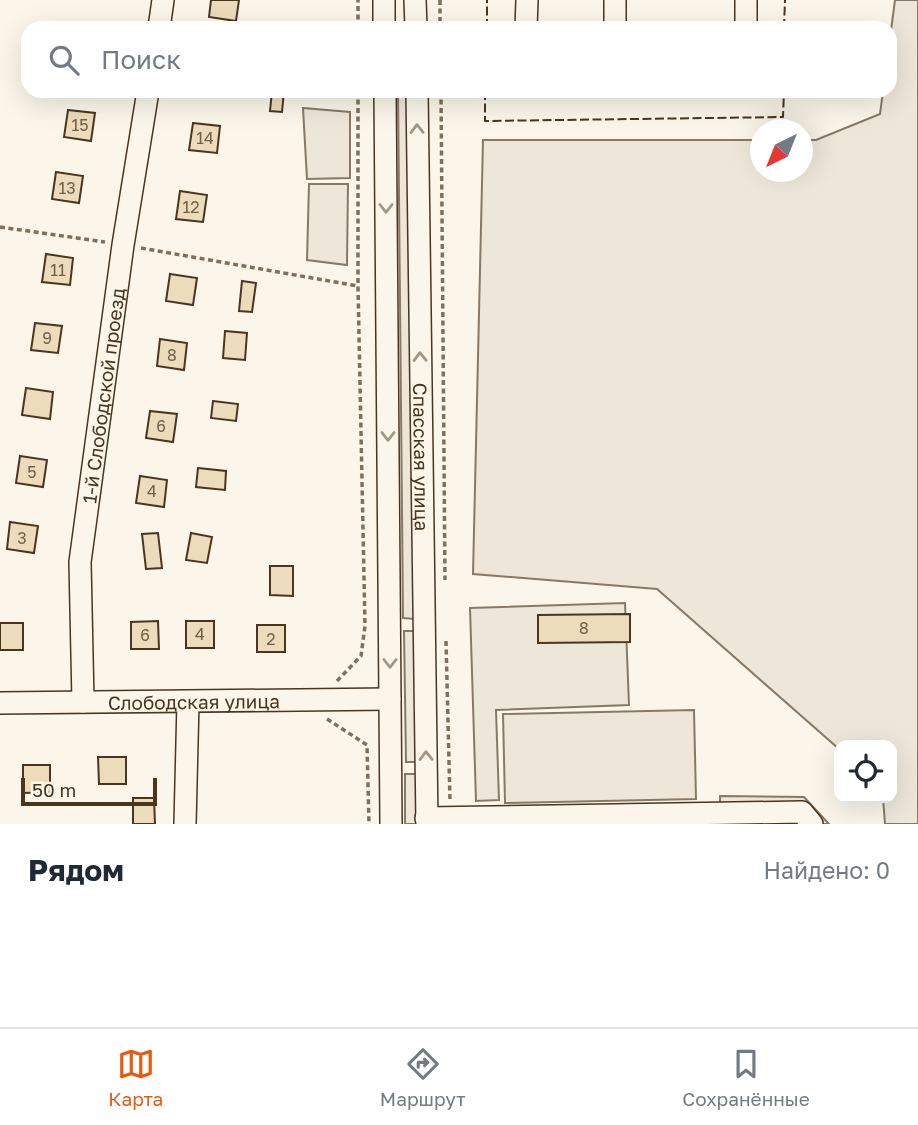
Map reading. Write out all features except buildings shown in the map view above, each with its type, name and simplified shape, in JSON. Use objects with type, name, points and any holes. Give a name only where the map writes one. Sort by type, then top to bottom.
[{"type":"street","points":[[160,21],[163,0]]},
{"type":"street","points":[[384,0],[384,21]]},
{"type":"street","points":[[415,0],[416,21]]},
{"type":"street","points":[[526,21],[527,0]]},
{"type":"street","points":[[615,0],[615,21]]},
{"type":"street","points":[[746,21],[747,0]]},
{"type":"street","name":"1-й Слободской проезд","points":[[83,702],[80,562],[123,244],[147,98]]},
{"type":"street","name":"Спасская улица","points":[[385,98],[391,824]]},
{"type":"street","name":"Спасская улица","points":[[417,98],[427,821]]},
{"type":"street","name":"Слободская улица","points":[[0,703],[390,699]]},
{"type":"street","points":[[186,824],[188,702]]},
{"type":"street","points":[[427,821],[450,817],[493,820],[802,812],[812,824]]},
{"type":"path","points":[[358,0],[358,21]]},
{"type":"path","points":[[440,0],[440,21]]},
{"type":"path","points":[[358,98],[358,286],[365,626],[361,656],[338,681],[321,680],[324,716],[367,745],[369,824]]},
{"type":"path","points":[[441,98],[445,582]]},
{"type":"path","points":[[0,226],[123,244],[358,286]]},
{"type":"path","points":[[446,637],[450,817]]},
{"type":"shaded area","points":[[895,0],[918,0],[918,824],[885,824],[883,803],[897,803],[897,740],[834,740],[834,745],[657,589],[473,574],[483,140],[750,140],[750,182],[813,182],[813,140],[880,114],[882,98],[897,98],[897,21],[892,21]]},
{"type":"shaded area","points":[[398,98],[410,98],[415,619],[403,618]]},
{"type":"shaded area","points":[[303,108],[350,112],[350,178],[307,179]]},
{"type":"shaded area","points":[[309,184],[348,184],[347,265],[307,260]]},
{"type":"shaded area","points":[[625,603],[629,705],[496,710],[499,800],[476,801],[470,608]]},
{"type":"shaded area","points":[[404,631],[416,631],[418,762],[406,762]]},
{"type":"shaded area","points":[[694,710],[696,799],[505,803],[503,714]]},
{"type":"shaded area","points":[[405,774],[418,774],[418,824],[405,824]]},
{"type":"shaded area","points":[[720,796],[804,797],[829,824],[720,824]]},
{"type":"fence","points":[[487,0],[487,21]]},
{"type":"fence","points":[[784,21],[785,0]]},
{"type":"fence","points":[[485,98],[485,121],[783,117],[784,98]]}]
